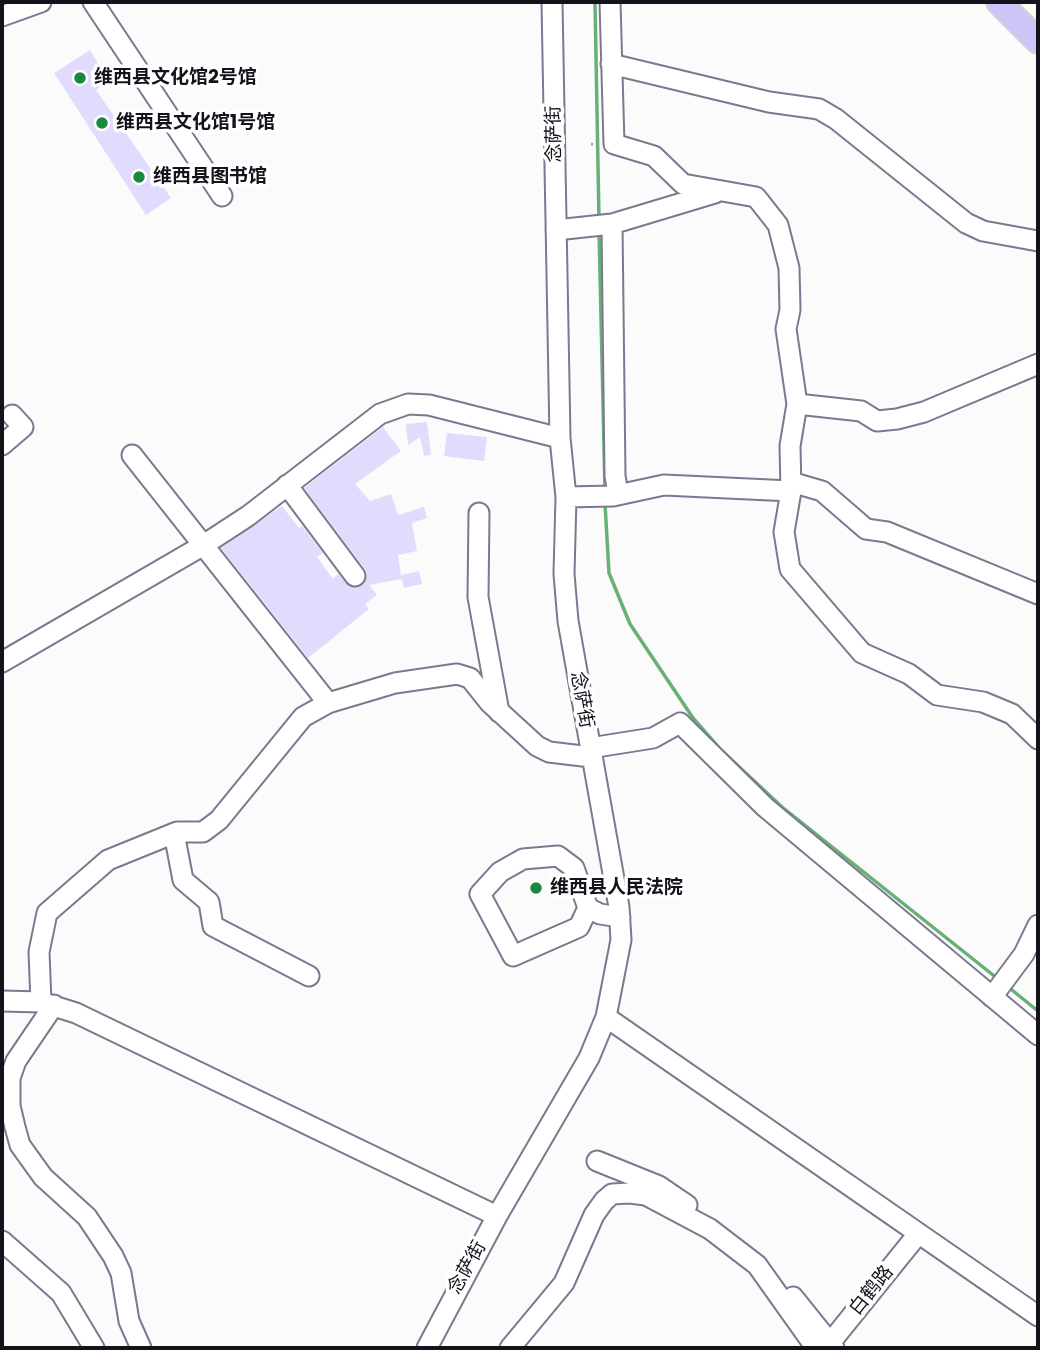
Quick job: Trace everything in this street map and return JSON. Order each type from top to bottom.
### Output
[{"type":"main road","points":[[999,2],[1038,41]]},
{"type":"street","points":[[2,16],[41,2]]},
{"type":"street","points":[[93,2],[222,196]]},
{"type":"street","name":"念萨街","points":[[427,1348],[497,1216],[589,1058],[606,1017],[621,940],[620,917],[568,621],[564,574],[566,497],[560,438],[552,2]]},
{"type":"street","points":[[610,2],[614,144],[654,156],[683,184],[757,197],[778,225],[789,268],[790,310],[786,329],[797,404],[790,446],[791,486],[784,532],[790,569],[862,653],[909,674],[937,695],[983,702],[1012,714],[1038,739]]},
{"type":"street","points":[[611,64],[769,102],[819,109],[836,118],[966,223],[984,231],[1038,241]]},
{"type":"street","points":[[556,230],[609,225],[723,191]]},
{"type":"street","points":[[609,225],[615,476],[609,495]]},
{"type":"street","points":[[797,404],[861,411],[877,421],[897,419],[924,412],[1038,364]]},
{"type":"street","points":[[2,662],[202,546],[380,414],[408,404],[429,405],[560,438]]},
{"type":"street","points":[[2,445],[23,427],[12,415]]},
{"type":"street","points":[[132,456],[328,703]]},
{"type":"street","points":[[287,485],[355,576]]},
{"type":"street","points":[[566,497],[609,495],[664,485],[791,486],[822,491],[866,528],[887,532],[1038,594]]},
{"type":"street","points":[[479,513],[478,597],[499,713]]},
{"type":"street","points":[[141,1348],[129,1321],[121,1273],[113,1256],[87,1217],[43,1177],[20,1145],[10,1106],[10,1077],[47,1004],[39,952],[47,914],[108,860],[174,833],[203,832],[219,820],[303,717],[328,703],[395,683],[457,674],[470,678],[499,713],[522,735],[549,752],[590,753],[653,738],[680,723],[765,807],[1038,1035]]},
{"type":"street","points":[[174,833],[183,880],[209,902],[213,926],[309,976]]},
{"type":"street","points":[[588,908],[579,927],[513,956],[480,894],[500,872],[523,859],[558,856],[574,868],[588,908],[593,912],[620,917]]},
{"type":"street","points":[[992,997],[1010,973],[1038,925]]},
{"type":"street","points":[[2,1001],[47,1004],[242,1091],[497,1216]]},
{"type":"street","points":[[606,1017],[1038,1317]]},
{"type":"street","points":[[597,1161],[659,1186],[753,1248],[827,1346]]},
{"type":"street","points":[[510,1348],[564,1283],[594,1215],[604,1200],[612,1194],[629,1193],[646,1195],[709,1229],[757,1265],[827,1346]]},
{"type":"street","name":"白鹤路","points":[[827,1346],[918,1234]]},
{"type":"street","points":[[2,1241],[61,1293],[94,1348]]},
{"type":"building","points":[[90,50],[98,63],[94,65],[106,83],[96,90],[171,198],[146,215],[54,73]]},
{"type":"building","points":[[427,422],[431,455],[424,456],[420,437],[408,445],[406,424]]},
{"type":"building","points":[[383,427],[401,451],[355,484],[370,501],[391,494],[398,515],[424,507],[427,518],[412,523],[417,551],[398,555],[401,575],[419,571],[422,584],[404,588],[402,579],[369,585],[377,595],[365,604],[369,609],[308,658],[221,548],[282,506],[323,553],[317,557],[333,579],[338,574],[350,587],[363,585],[367,575],[365,569],[304,488]]},
{"type":"building","points":[[447,433],[487,437],[484,461],[444,456]]},
{"type":"waterway","points":[[595,2],[599,220]]},
{"type":"waterway","points":[[599,231],[605,489]]},
{"type":"waterway","points":[[605,504],[609,573],[630,624],[693,718],[720,749],[782,807],[998,979]]},
{"type":"waterway","points":[[1007,986],[1038,1011]]},
{"type":"place","name":"维西县文化馆2号馆","points":[[80,78]]},
{"type":"place","name":"维西县文化馆1号馆","points":[[102,123]]},
{"type":"place","name":"维西县图书馆","points":[[139,177]]},
{"type":"place","name":"维西县人民法院","points":[[536,888]]}]
